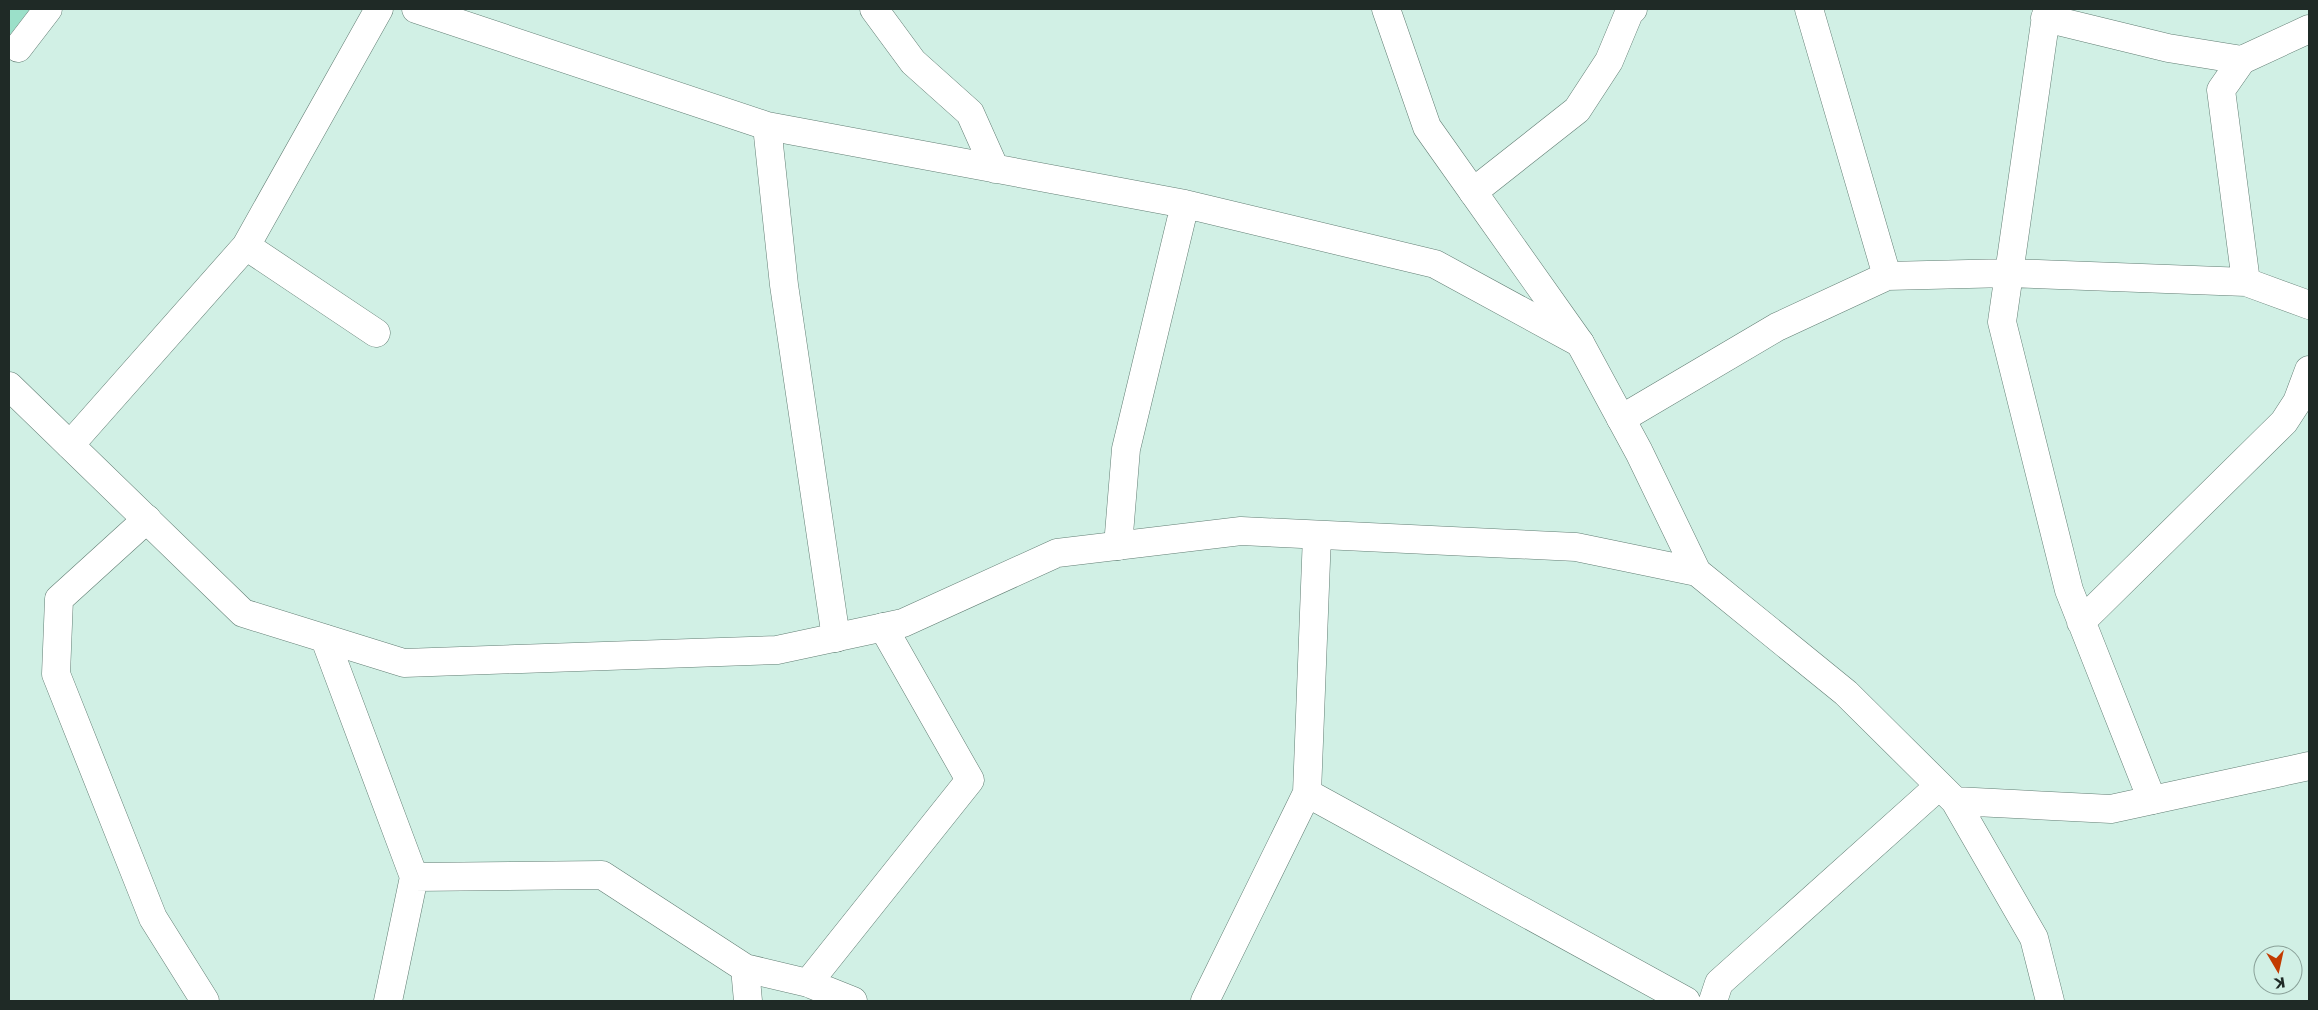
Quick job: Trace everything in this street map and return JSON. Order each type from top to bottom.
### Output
[{"type":"street","points":[[18,48],[48,9]]},
{"type":"street","points":[[70,445],[246,246],[378,9]]},
{"type":"street","points":[[416,9],[767,126],[1185,204],[1435,264],[1580,343]]},
{"type":"street","points":[[874,9],[913,62],[970,113],[995,169]]},
{"type":"street","points":[[1386,9],[1427,127],[1580,343],[1622,418],[1697,572],[1846,693],[1947,794],[2034,938],[2050,1001]]},
{"type":"street","points":[[1473,192],[1577,110],[1609,61],[1629,13],[1633,9]]},
{"type":"street","points":[[1809,9],[1886,276]]},
{"type":"street","points":[[2152,800],[2069,590],[2002,322],[2046,14],[2168,48],[2242,60]]},
{"type":"street","points":[[2246,282],[2221,90],[2242,60],[2309,29]]},
{"type":"street","points":[[767,126],[784,285],[836,638]]},
{"type":"street","points":[[1118,546],[1126,449],[1185,204]]},
{"type":"street","points":[[246,246],[376,333]]},
{"type":"street","points":[[1622,418],[1777,327],[1886,276],[2009,273],[2246,282],[2309,305]]},
{"type":"street","points":[[2081,622],[2284,422],[2303,407],[2309,370]]},
{"type":"street","points":[[9,386],[243,613],[404,664],[778,650],[903,623],[1057,553],[1240,531],[1576,547],[1697,572]]},
{"type":"street","points":[[147,519],[60,599],[56,674],[153,918],[205,1001]]},
{"type":"street","points":[[1205,1001],[1307,793],[1317,535]]},
{"type":"street","points":[[808,983],[970,780],[883,627]]},
{"type":"street","points":[[325,639],[414,877],[388,1001]]},
{"type":"street","points":[[1713,1001],[1719,983],[1947,794],[2111,809],[2309,766]]},
{"type":"street","points":[[1307,793],[1686,1001]]},
{"type":"street","points":[[414,877],[602,875],[745,968],[808,983],[853,1001]]},
{"type":"street","points":[[745,968],[748,1001]]},
{"type":"green space","points":[[9,9],[30,9],[9,36]]}]
